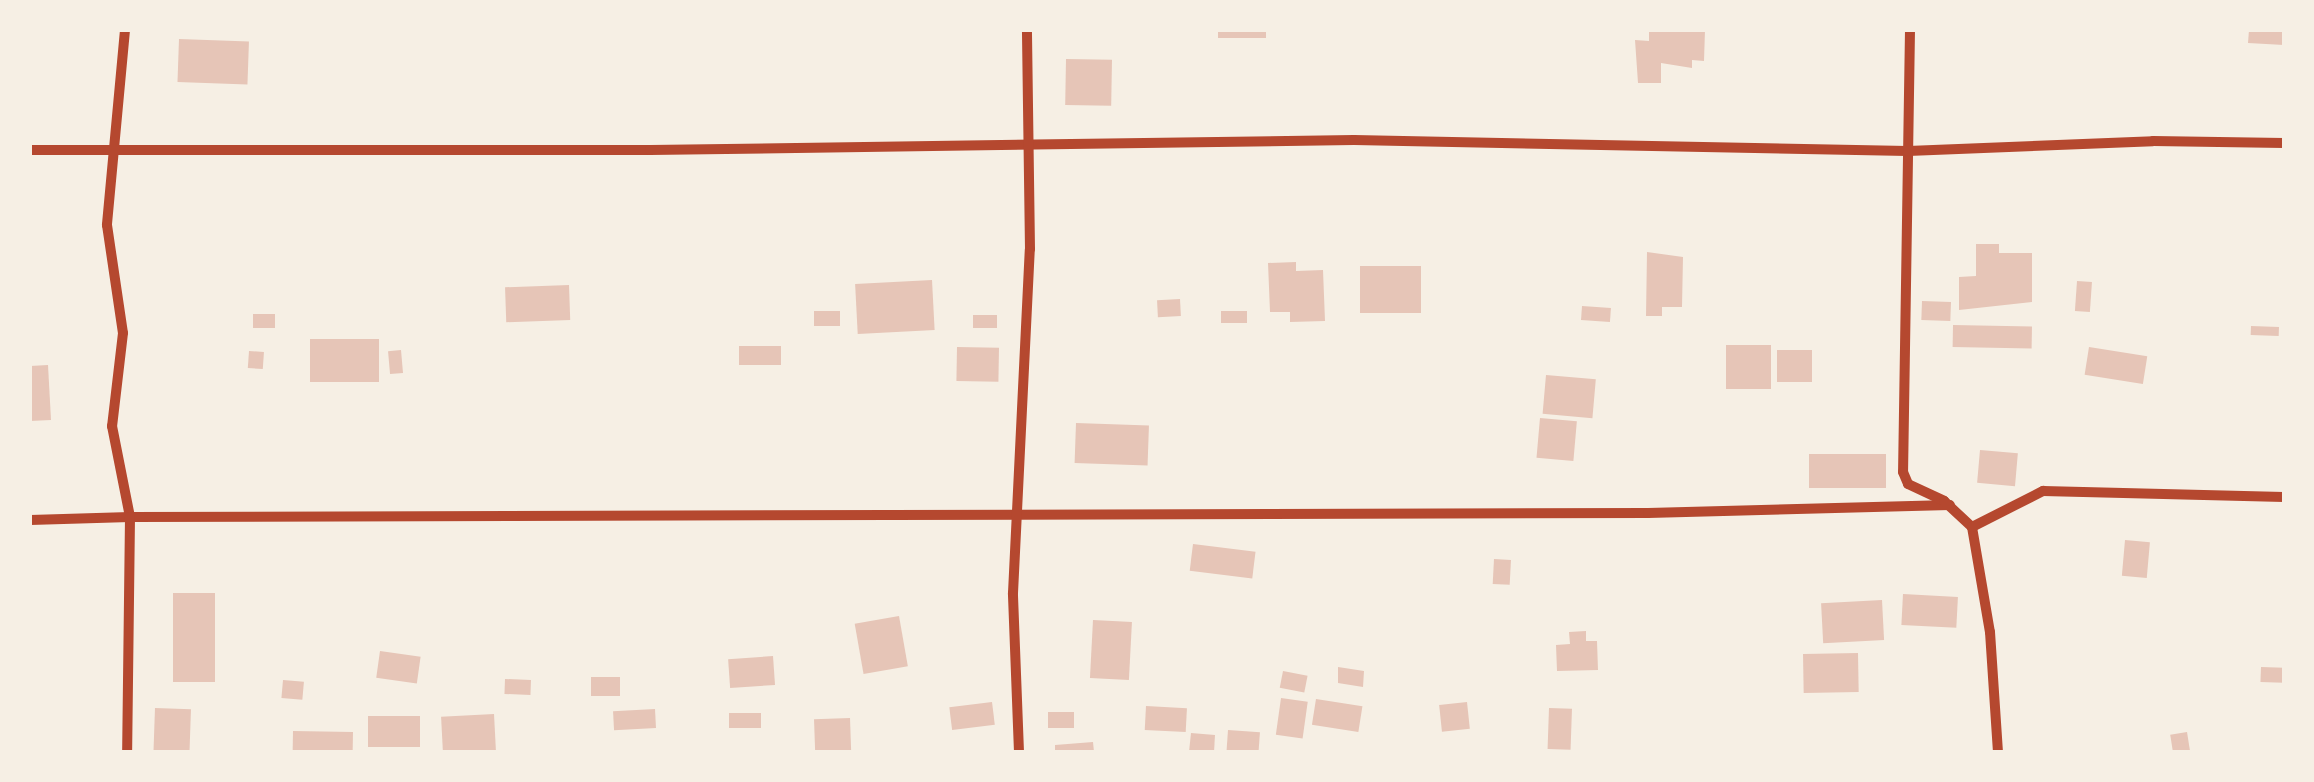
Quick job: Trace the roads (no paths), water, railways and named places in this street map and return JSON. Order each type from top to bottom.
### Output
[{"type":"street","points":[[124,30],[106,225],[123,333],[112,426],[130,517],[127,752]]},
{"type":"street","points":[[1019,752],[1016,510],[1030,249],[1027,30]]},
{"type":"street","points":[[1910,30],[1903,472],[1919,492],[1950,505],[1972,527],[1990,632],[1998,752]]},
{"type":"street","points":[[30,150],[1488,140],[1908,151],[2153,141],[2284,143]]},
{"type":"street","points":[[1972,527],[2043,491],[2284,497]]},
{"type":"street","points":[[30,520],[1016,510],[1648,513],[1950,505]]}]
